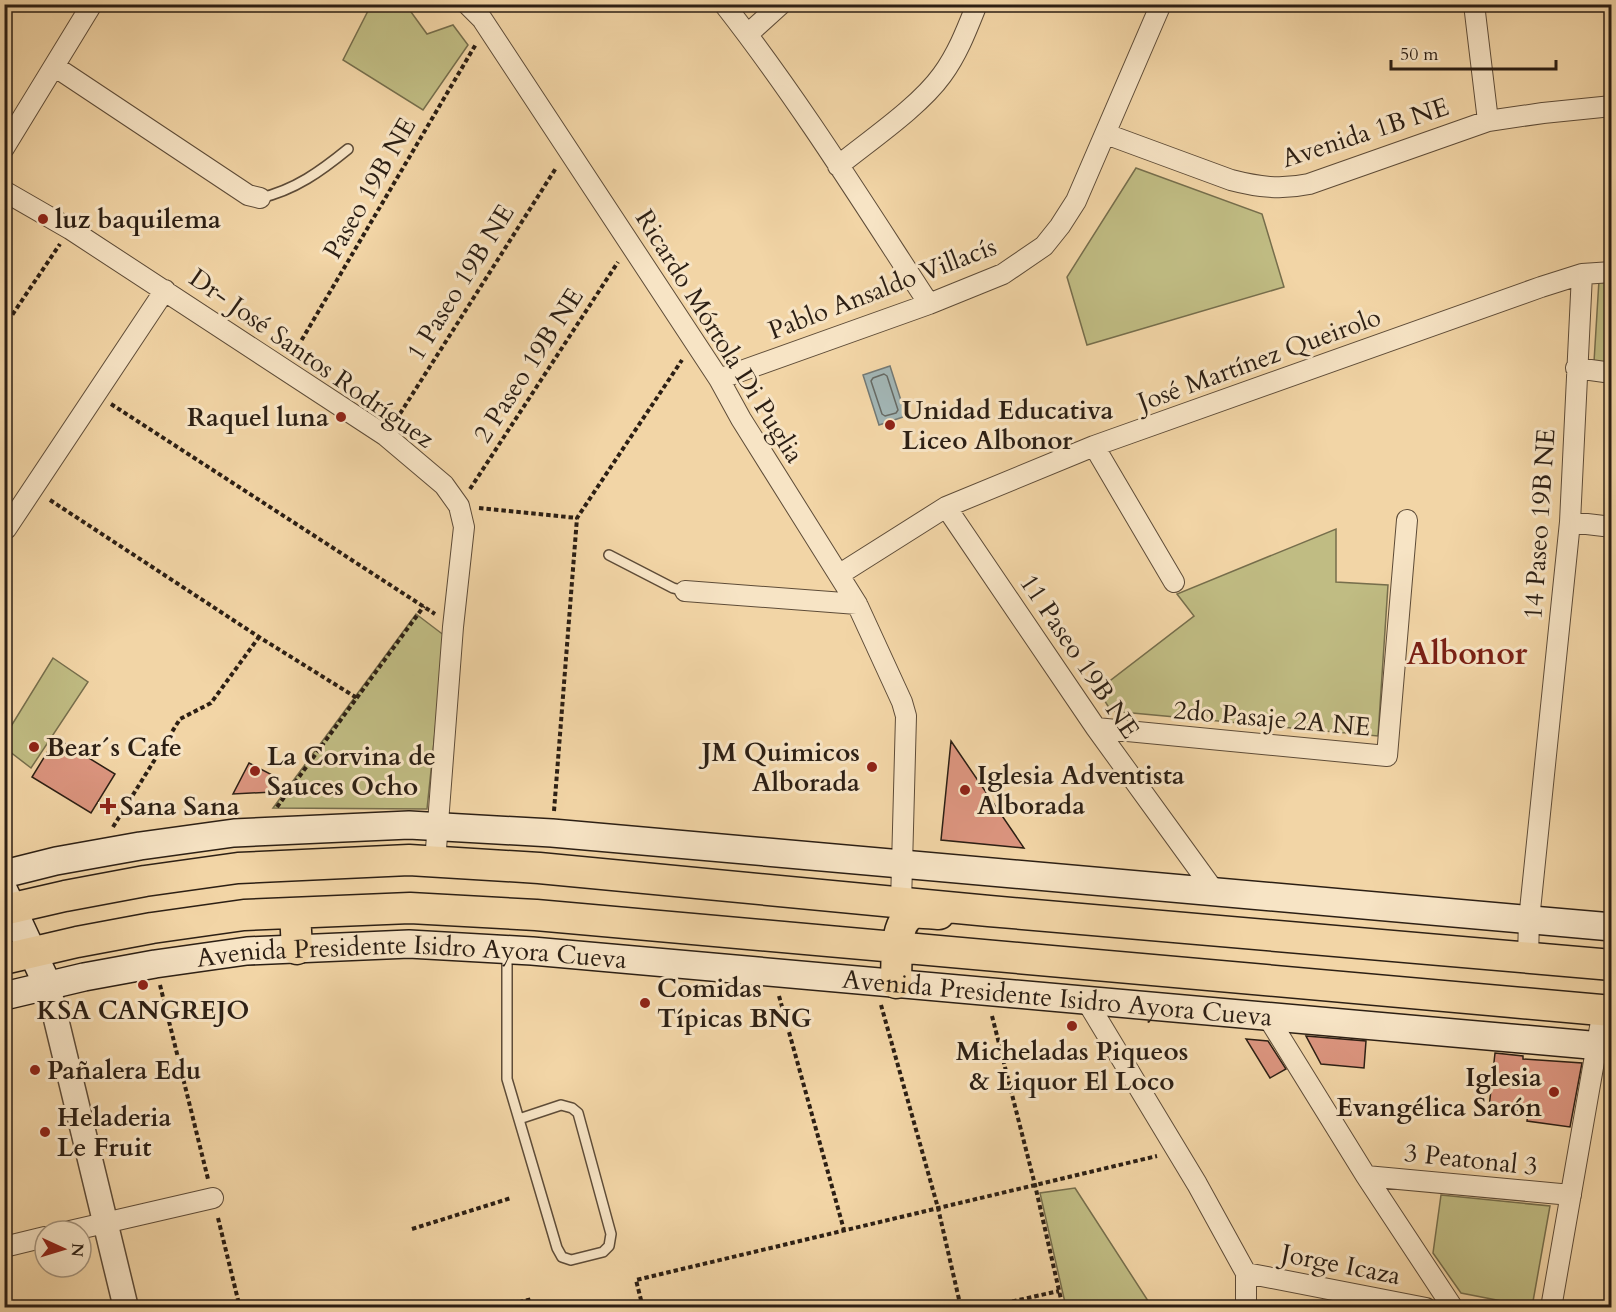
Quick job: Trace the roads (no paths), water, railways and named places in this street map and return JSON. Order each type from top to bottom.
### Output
[{"type":"main road","points":[[4,874],[56,861],[152,844],[234,833],[409,825],[552,833],[1611,927]]},
{"type":"main road","points":[[48,986],[18,956],[7,903],[238,868],[409,860],[539,868],[989,911],[1611,965]]},
{"type":"main road","name":"Avenida Presidente Isidro Ayora Cueva","points":[[18,956],[152,928],[244,915],[410,908],[479,912],[1607,1011]]},
{"type":"main road","points":[[885,982],[897,948],[902,923],[906,918],[916,913],[974,916],[989,911]]},
{"type":"main road","points":[[295,913],[297,949]]},
{"type":"main road","name":"Avenida Presidente Isidro Ayora Cueva","points":[[4,996],[155,964],[248,951],[408,944],[773,972],[1604,1046]]},
{"type":"main road","points":[[4,976],[26,983],[48,986]]},
{"type":"street","points":[[4,147],[92,4]]},
{"type":"street","name":"Ricardo Mórtola Di Puglia","points":[[467,4],[482,18],[719,379],[741,419],[857,604],[904,711],[903,864]]},
{"type":"street","points":[[724,4],[748,34],[929,304]]},
{"type":"street","points":[[748,34],[781,4]]},
{"type":"street","points":[[838,166],[909,109],[942,76],[963,39],[977,4]]},
{"type":"street","name":"Pablo Ansaldo Villacís","points":[[719,379],[929,304],[1003,274],[1044,246],[1076,201],[1107,134],[1161,4]]},
{"type":"street","points":[[1474,4],[1488,121]]},
{"type":"street","points":[[54,66],[248,195],[260,198]]},
{"type":"street","name":"Avenida 1B NE","points":[[1107,134],[1231,180],[1249,185],[1281,188],[1309,183],[1488,121],[1543,112],[1611,106]]},
{"type":"street","name":"Dr- José Santos Rodríguez","points":[[4,191],[70,229],[386,436],[444,485],[459,507],[464,527],[453,627],[435,862]]},
{"type":"street","name":"José Martínez Queirolo","points":[[840,574],[946,507],[1095,446],[1582,274],[1611,272]]},
{"type":"street","name":"14 Paseo 19B NE","points":[[1528,957],[1529,920],[1570,522],[1582,274]]},
{"type":"street","points":[[6,529],[165,290]]},
{"type":"street","points":[[1576,368],[1611,373]]},
{"type":"street","points":[[1095,446],[1174,582]]},
{"type":"street","name":"11 Paseo 19B NE","points":[[946,507],[1096,728],[1215,892]]},
{"type":"street","name":"2do Pasaje 2A NE","points":[[1096,728],[1387,756],[1407,520]]},
{"type":"street","points":[[1570,522],[1611,527]]},
{"type":"street","points":[[685,591],[857,604]]},
{"type":"street","points":[[901,903],[903,864]]},
{"type":"street","points":[[48,986],[126,1308]]},
{"type":"street","points":[[1086,1000],[1197,1184],[1246,1273],[1246,1308]]},
{"type":"street","points":[[1551,1308],[1571,1195],[1604,1046],[1607,1011]]},
{"type":"street","points":[[1267,1016],[1366,1176],[1453,1308]]},
{"type":"street","name":"3 Peatonal 3","points":[[1366,1176],[1571,1195]]},
{"type":"street","points":[[93,1225],[213,1198]]},
{"type":"street","points":[[4,1247],[33,1240]]},
{"type":"street","name":"Jorge Icaza","points":[[1246,1273],[1426,1308]]},
{"type":"lane","points":[[260,198],[296,186],[323,169],[348,149]]},
{"type":"lane","points":[[609,555],[673,588],[685,591]]},
{"type":"lane","points":[[507,950],[507,1079],[557,1248],[562,1257],[571,1260],[603,1252],[609,1246],[611,1234],[578,1113],[572,1108],[561,1105],[519,1119]]},
{"type":"water","points":[[890,366],[906,416],[879,425],[863,375]]},
{"type":"place","name":"luz baquilema","points":[[43,219]]},
{"type":"place","name":"Raquel luna","points":[[341,417]]},
{"type":"place","name":"Unidad Educativa Liceo Albonor","points":[[890,425]]},
{"type":"place","name":"Bear´s Cafe","points":[[34,747]]},
{"type":"place","name":"JM Quimicos Alborada","points":[[872,767]]},
{"type":"place","name":"La Corvina de Sauces Ocho","points":[[255,771]]},
{"type":"place","name":"Iglesia Adventista Alborada","points":[[965,790]]},
{"type":"place","name":"Sana Sana","points":[[108,806]]},
{"type":"place","name":"KSA CANGREJO","points":[[143,985]]},
{"type":"place","name":"Comidas Típicas BNG","points":[[645,1003]]},
{"type":"place","name":"Micheladas Piqueos & Liquor El Loco","points":[[1072,1026]]},
{"type":"place","name":"Pañalera Edu","points":[[35,1070]]},
{"type":"place","name":"Iglesia Evangélica Sarón","points":[[1554,1092]]},
{"type":"place","name":"Heladeria Le Fruit","points":[[45,1132]]},
{"type":"district","name":"Albonor","points":[[1467,653]]}]
